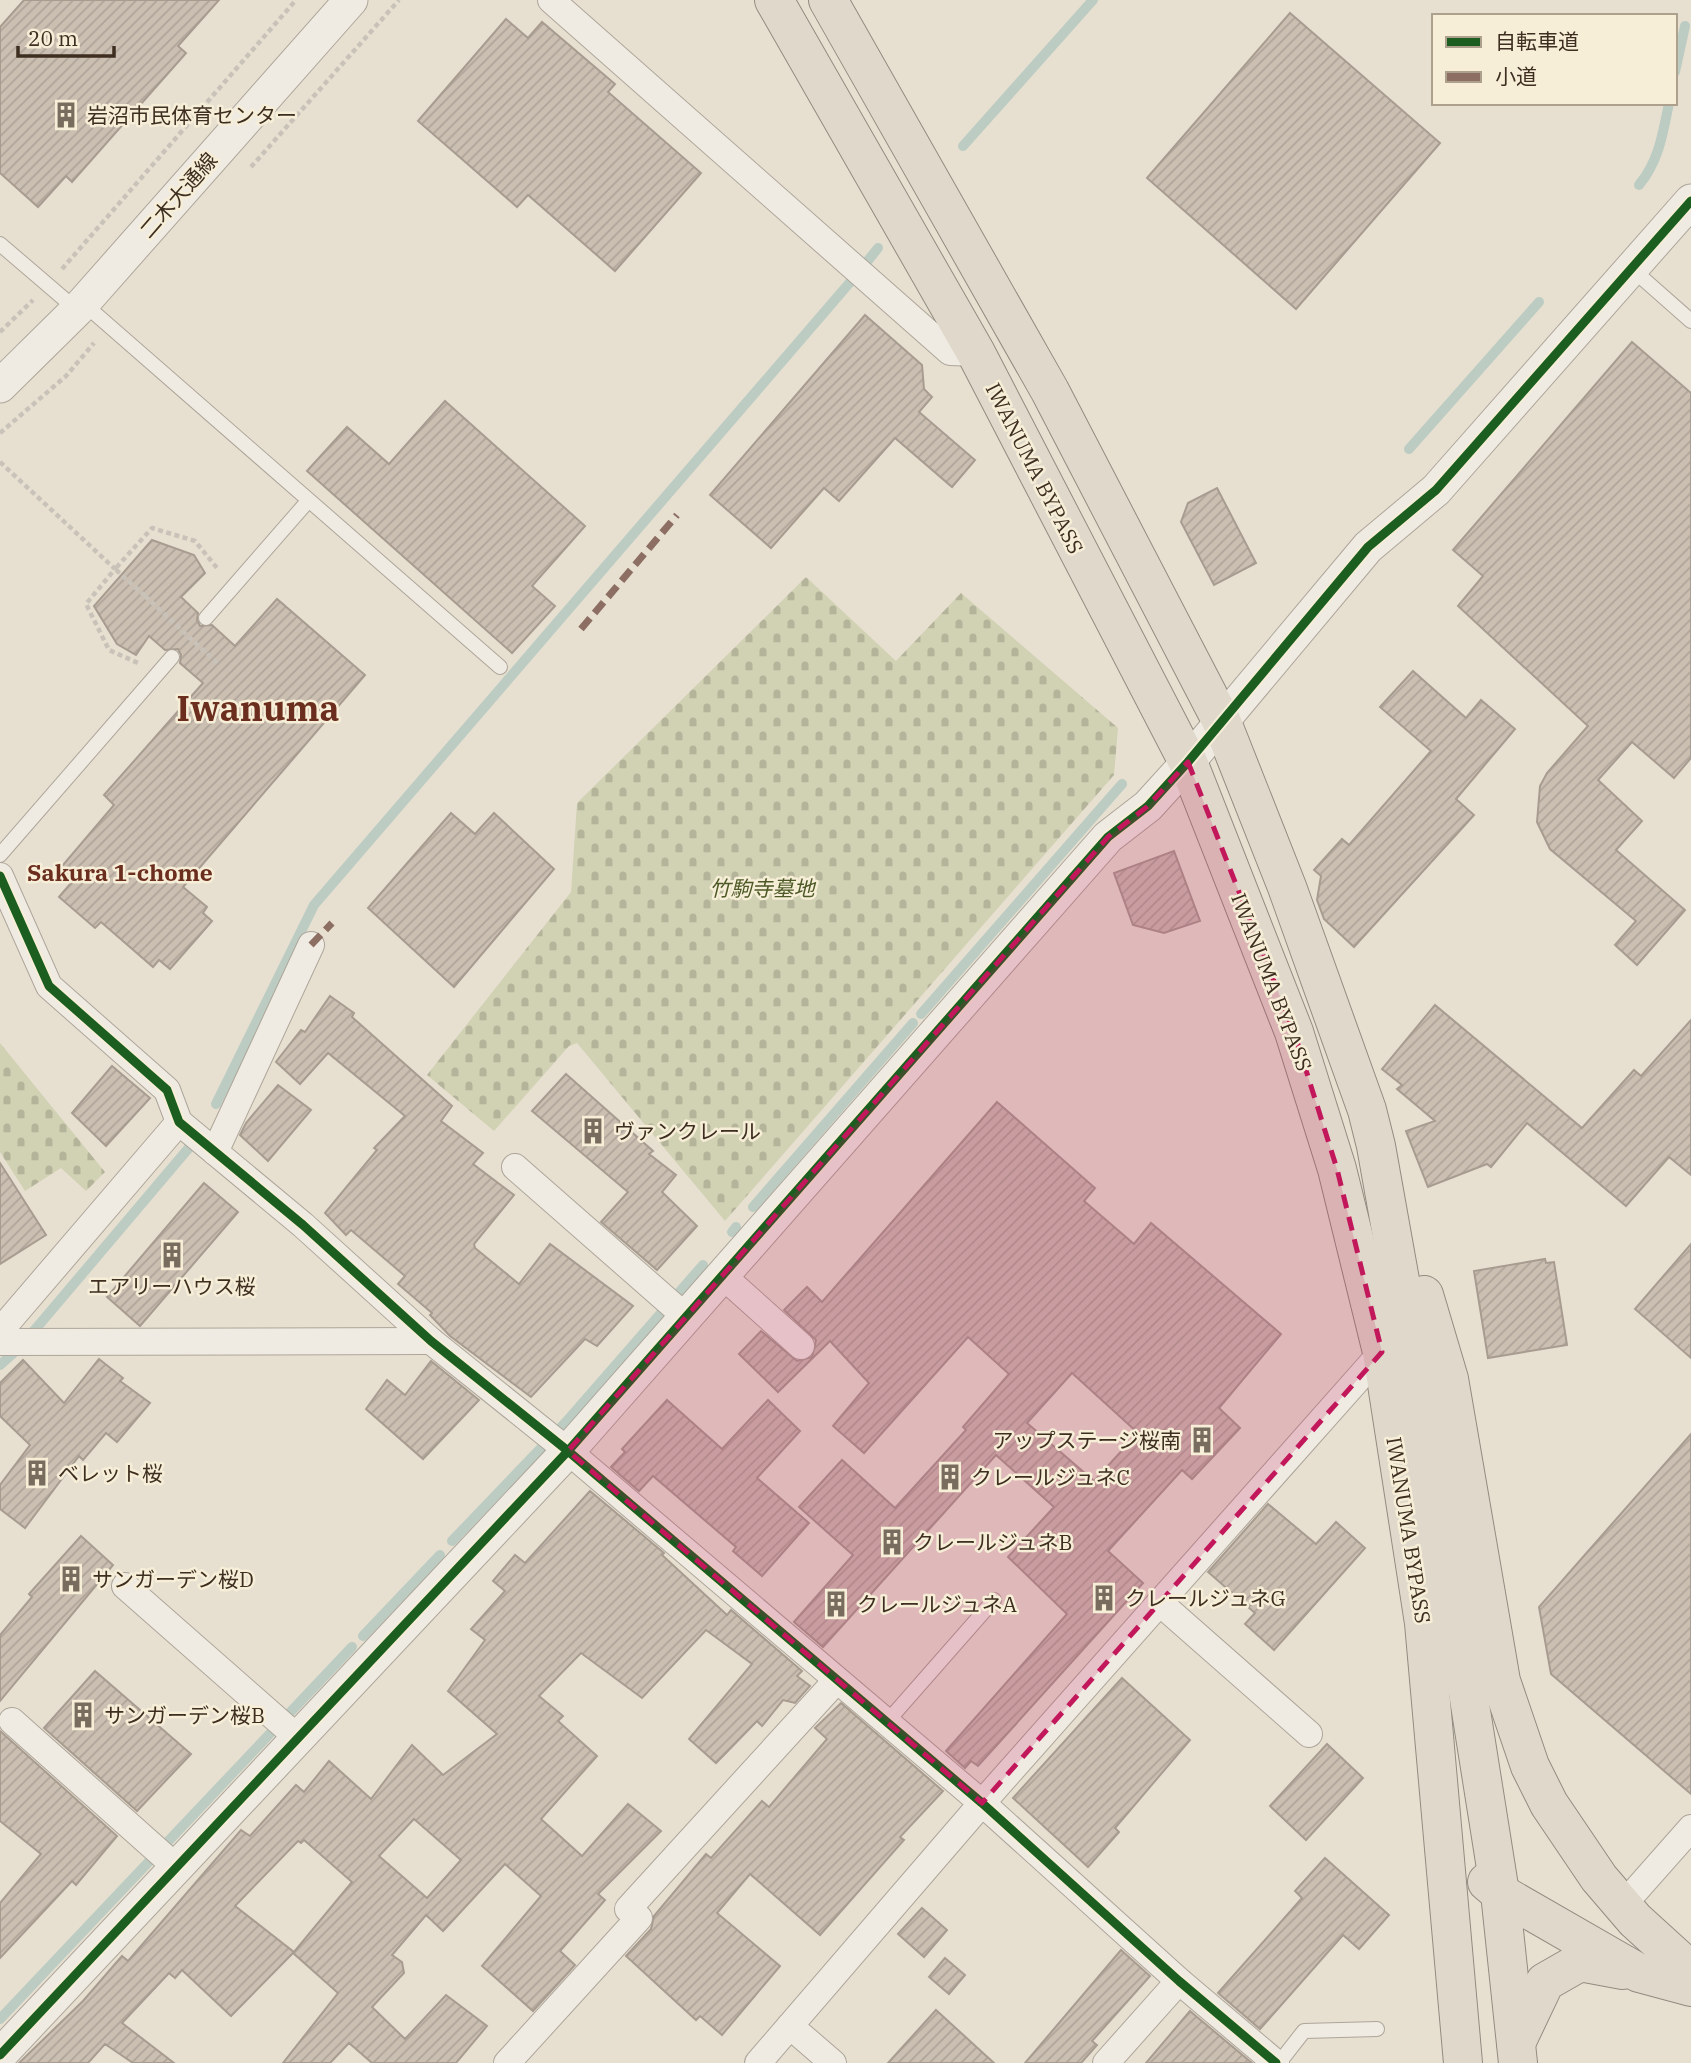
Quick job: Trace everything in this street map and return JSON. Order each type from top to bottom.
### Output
[{"type":"highway","name":"IWANUMA BYPASS","points":[[774,0],[976,353],[1188,762],[1294,1032],[1337,1169],[1382,1352],[1424,1623],[1462,2063]]},
{"type":"highway","name":"IWANUMA BYPASS","points":[[828,0],[1050,391],[1222,720],[1287,887],[1367,1111],[1376,1146],[1422,1403],[1500,1894],[1517,2053]]},
{"type":"highway","points":[[1376,1146],[1449,1379],[1501,1681],[1514,1723],[1549,1804],[1574,1845],[1623,1905],[1691,1971]]},
{"type":"highway","points":[[1439,1796],[1455,1841],[1474,1872],[1500,1894],[1639,1973]]},
{"type":"highway","points":[[1517,2053],[1545,1982],[1580,1962],[1639,1973],[1691,1987]]},
{"type":"street","name":"二木大通線","points":[[0,386],[80,307],[351,0]]},
{"type":"street","points":[[551,0],[950,352],[976,353]]},
{"type":"street","points":[[3,2046],[164,1856],[286,1728],[565,1448],[674,1307],[723,1276],[1108,837],[1148,806],[1188,762],[1368,547],[1436,490],[1691,201]]},
{"type":"street","points":[[0,876],[49,986],[167,1090],[179,1122],[303,1225],[431,1341],[565,1448],[982,1803],[1179,1981],[1278,2063]]},
{"type":"street","points":[[215,1152],[311,945]]},
{"type":"street","points":[[0,1331],[179,1122]]},
{"type":"street","points":[[515,1167],[674,1307]]},
{"type":"street","points":[[723,1276],[801,1346]]},
{"type":"street","points":[[0,1342],[431,1341]]},
{"type":"street","points":[[758,2063],[982,1803],[1382,1352]]},
{"type":"street","points":[[125,1586],[286,1728]]},
{"type":"street","points":[[1160,1603],[1309,1734]]},
{"type":"street","points":[[506,2063],[639,1918],[628,1909],[836,1681]]},
{"type":"street","points":[[12,1721],[164,1856]]},
{"type":"street","points":[[1623,1905],[1691,1828]]},
{"type":"street","points":[[1106,2063],[1179,1981]]},
{"type":"street","points":[[790,2026],[833,2063]]},
{"type":"lane","points":[[0,244],[48,285],[80,307],[500,667]]},
{"type":"lane","points":[[1632,270],[1691,321]]},
{"type":"lane","points":[[206,618],[308,501]]},
{"type":"lane","points":[[0,855],[172,657]]},
{"type":"lane","points":[[886,1723],[994,1600]]},
{"type":"lane","points":[[1278,2063],[1304,2031],[1377,2029]]},
{"type":"path","points":[[0,332],[48,285],[296,0]]},
{"type":"path","points":[[0,462],[219,665]]},
{"type":"path","points":[[138,663],[110,650],[86,604],[115,569],[152,528],[195,541],[218,568]]},
{"type":"highlighted area","points":[[1188,762],[1294,1032],[1337,1169],[1382,1352],[982,1803],[568,1451],[1108,837],[1148,806]]},
{"type":"green space","name":"竹駒寺墓地","points":[[806,577],[896,661],[961,593],[1118,728],[1114,775],[725,1221],[577,1043],[569,1046],[494,1131],[427,1075],[571,892],[577,803]]},
{"type":"green space","points":[[0,1043],[105,1172],[86,1191],[61,1168],[25,1191],[0,1152]]},
{"type":"building","name":"岩沼市民体育センター","points":[[24,0],[219,0],[178,46],[186,53],[72,182],[66,176],[38,207],[0,173],[0,27]]},
{"type":"building","points":[[1290,13],[1440,143],[1296,309],[1147,178]]},
{"type":"building","points":[[506,19],[528,38],[542,22],[615,84],[608,92],[701,173],[615,271],[528,195],[517,207],[418,121]]},
{"type":"building","points":[[865,315],[922,365],[924,389],[932,397],[919,412],[975,460],[952,487],[895,438],[839,501],[824,488],[771,548],[710,495]]},
{"type":"building","points":[[1632,342],[1691,393],[1691,758],[1674,778],[1632,742],[1598,780],[1642,821],[1616,850],[1685,910],[1637,965],[1615,945],[1636,921],[1550,849],[1537,822],[1540,786],[1547,773],[1588,726],[1458,606],[1483,576],[1453,550]]},
{"type":"building","points":[[445,401],[585,526],[532,586],[555,606],[512,653],[307,471],[347,427],[389,464]]},
{"type":"building","points":[[1217,488],[1256,563],[1214,585],[1181,522],[1188,503]]},
{"type":"building","points":[[152,540],[194,555],[205,573],[181,597],[198,613],[200,626],[212,625],[235,646],[277,599],[365,675],[183,887],[207,907],[203,913],[212,921],[170,969],[159,960],[153,967],[101,922],[95,928],[59,897],[71,883],[57,872],[114,805],[104,795],[203,683],[180,663],[181,655],[178,649],[165,650],[149,636],[136,655],[117,644],[94,606]]},
{"type":"building","points":[[1413,671],[1466,718],[1481,700],[1515,729],[1456,799],[1474,815],[1354,947],[1324,919],[1317,900],[1321,876],[1314,870],[1342,839],[1349,845],[1431,751],[1380,707]]},
{"type":"building","points":[[451,813],[475,834],[494,813],[554,869],[454,987],[368,908]]},
{"type":"building","points":[[1174,851],[1200,921],[1164,933],[1133,925],[1114,873]]},
{"type":"building","points":[[330,996],[354,1013],[352,1017],[452,1106],[441,1121],[483,1153],[473,1164],[514,1195],[474,1244],[475,1248],[519,1284],[550,1244],[633,1306],[597,1346],[585,1339],[531,1397],[450,1336],[430,1315],[432,1313],[398,1284],[405,1276],[351,1230],[346,1235],[325,1213],[377,1150],[374,1148],[405,1116],[328,1053],[300,1084],[276,1062],[301,1030],[305,1032]]},
{"type":"building","points":[[1435,1005],[1582,1128],[1634,1070],[1641,1076],[1691,1020],[1691,1175],[1669,1157],[1626,1206],[1527,1123],[1491,1167],[1487,1164],[1428,1187],[1406,1131],[1435,1121],[1397,1089],[1402,1085],[1382,1069]]},
{"type":"building","points":[[112,1066],[150,1098],[106,1146],[72,1113]]},
{"type":"building","points":[[566,1074],[653,1151],[649,1154],[676,1175],[662,1192],[697,1226],[657,1270],[601,1222],[628,1192],[532,1111]]},
{"type":"building","points":[[278,1085],[311,1110],[268,1161],[240,1135],[246,1123]]},
{"type":"building","points":[[997,1102],[1095,1188],[1084,1201],[1134,1244],[1151,1223],[1281,1334],[1219,1408],[1240,1428],[1192,1479],[1182,1470],[1108,1551],[1143,1583],[978,1766],[971,1761],[965,1768],[946,1751],[1067,1614],[1008,1557],[1054,1507],[996,1455],[823,1647],[794,1622],[853,1555],[799,1507],[842,1460],[895,1508],[966,1430],[963,1427],[1009,1374],[968,1337],[864,1453],[833,1426],[869,1383],[830,1341],[778,1392],[739,1354],[761,1331],[797,1361],[812,1357],[816,1340],[784,1310],[807,1287],[822,1302]],"holes":[[[1072,1373],[1138,1433],[1094,1481],[1027,1423]]]},
{"type":"building","points":[[0,1163],[46,1235],[0,1264]]},
{"type":"building","name":"エアリーハウス桜","points":[[204,1183],[238,1212],[140,1326],[107,1297]]},
{"type":"building","points":[[1691,1244],[1691,1358],[1635,1309]]},
{"type":"building","points":[[1545,1259],[1546,1263],[1554,1262],[1567,1345],[1488,1358],[1474,1271]]},
{"type":"building","points":[[99,1359],[123,1378],[120,1381],[150,1403],[117,1442],[106,1433],[83,1460],[79,1456],[25,1528],[0,1509],[0,1485],[30,1445],[0,1416],[0,1383],[23,1360],[64,1403]]},
{"type":"building","points":[[431,1361],[479,1400],[423,1459],[366,1409],[387,1380],[405,1395]]},
{"type":"building","points":[[667,1400],[722,1449],[768,1400],[800,1431],[757,1478],[809,1523],[762,1576],[733,1551],[736,1547],[653,1476],[639,1491],[611,1467],[625,1452],[622,1449]]},
{"type":"building","points":[[1691,1434],[1691,1794],[1551,1674],[1539,1607]]},
{"type":"building","points":[[590,1491],[664,1553],[662,1555],[727,1615],[731,1610],[802,1671],[797,1676],[810,1686],[795,1703],[783,1700],[762,1726],[757,1721],[716,1763],[689,1739],[752,1664],[706,1630],[642,1698],[581,1653],[539,1696],[563,1716],[558,1721],[597,1756],[541,1819],[582,1856],[628,1804],[661,1831],[598,1894],[605,1900],[560,1951],[575,1965],[533,2011],[482,1966],[541,1896],[505,1864],[443,1931],[426,1915],[392,1955],[402,1962],[404,1973],[372,2007],[405,2039],[446,1995],[487,2026],[456,2063],[372,2063],[349,2043],[330,2063],[283,2063],[338,1993],[293,1953],[231,2016],[182,1970],[175,1978],[169,1973],[122,2023],[174,2063],[133,2063],[105,2044],[88,2063],[19,2063],[83,2001],[122,1956],[128,1961],[241,1830],[250,1836],[296,1785],[304,1792],[329,1761],[371,1799],[412,1745],[443,1775],[497,1734],[448,1691],[485,1640],[471,1629],[505,1591],[493,1581],[515,1555],[525,1563]],"holes":[[[414,1819],[461,1860],[427,1898],[379,1856]],[[304,1840],[352,1882],[294,1952],[235,1906],[298,1841],[301,1843]]]},
{"type":"building","points":[[1268,1504],[1316,1544],[1336,1522],[1365,1548],[1274,1650],[1245,1624],[1255,1613],[1208,1572]]},
{"type":"building","points":[[81,1536],[113,1565],[0,1701],[0,1635],[32,1597],[29,1594]]},
{"type":"building","points":[[95,1671],[191,1754],[137,1811],[44,1728]]},
{"type":"building","points":[[1122,1678],[1190,1740],[1115,1828],[1119,1832],[1088,1867],[1013,1798]]},
{"type":"building","points":[[841,1703],[943,1791],[900,1837],[904,1840],[820,1935],[750,1874],[717,1913],[780,1966],[722,2035],[700,2016],[696,2020],[626,1956],[651,1929],[654,1916],[706,1854],[711,1858],[762,1801],[769,1807],[827,1739],[815,1728]]},
{"type":"building","points":[[0,1731],[117,1836],[76,1885],[72,1881],[0,1958],[0,1903],[41,1854],[0,1821]]},
{"type":"building","points":[[1327,1744],[1363,1778],[1306,1840],[1270,1806]]},
{"type":"building","points":[[1325,1858],[1389,1915],[1359,1949],[1343,1935],[1260,2029],[1218,1993],[1302,1898],[1295,1891]]},
{"type":"building","points":[[922,1908],[947,1930],[924,1957],[898,1934]]},
{"type":"building","points":[[1121,1950],[1150,1976],[1092,2041],[1097,2045],[1081,2063],[1025,2063]]},
{"type":"building","points":[[945,1958],[965,1975],[949,1994],[929,1977]]},
{"type":"building","points":[[936,2010],[994,2063],[888,2063]]},
{"type":"building","points":[[1190,2011],[1197,2017],[1252,2063],[1146,2063]]},
{"type":"waterway","points":[[963,146],[1093,0]]},
{"type":"waterway","points":[[1677,63],[1685,26]]},
{"type":"waterway","points":[[1639,185],[1656,156],[1669,105]]},
{"type":"waterway","points":[[866,263],[878,248]]},
{"type":"waterway","points":[[216,1104],[314,905],[852,280]]},
{"type":"waterway","points":[[1409,449],[1539,302]]},
{"type":"waterway","points":[[921,1014],[1122,784]]},
{"type":"waterway","points":[[753,1207],[913,1023]]},
{"type":"waterway","points":[[33,1332],[193,1143]]},
{"type":"waterway","points":[[732,1232],[736,1227]]},
{"type":"waterway","points":[[452,1541],[566,1422],[703,1265]]},
{"type":"waterway","points":[[0,1365],[18,1349]]},
{"type":"waterway","points":[[363,1636],[440,1555]]},
{"type":"waterway","points":[[0,2019],[352,1647]]},
{"type":"marked path","points":[[581,629],[677,515]]},
{"type":"marked path","points":[[311,945],[332,923]]},
{"type":"cycle path","points":[[0,2055],[568,1451],[1108,837],[1148,806],[1188,762],[1368,547],[1436,490],[1691,201]]},
{"type":"cycle path","points":[[0,876],[49,986],[167,1090],[179,1122],[303,1225],[431,1341],[568,1451],[982,1803],[1179,1981],[1276,2063]]},
{"type":"place","name":"岩沼市民体育センター","points":[[66,115]]},
{"type":"place","name":"ヴァンクレール","points":[[593,1131]]},
{"type":"place","name":"エアリーハウス桜","points":[[172,1255]]},
{"type":"place","name":"アップステージ桜南","points":[[1202,1440]]},
{"type":"place","name":"ベレット桜","points":[[37,1473]]},
{"type":"place","name":"クレールジュネC","points":[[950,1477]]},
{"type":"place","name":"クレールジュネB","points":[[892,1542]]},
{"type":"place","name":"サンガーデン桜D","points":[[71,1579]]},
{"type":"place","name":"クレールジュネG","points":[[1104,1598]]},
{"type":"place","name":"クレールジュネA","points":[[836,1604]]},
{"type":"place","name":"サンガーデン桜B","points":[[83,1715]]},
{"type":"district","name":"Iwanuma","points":[[258,708]]},
{"type":"district","name":"Sakura 1-chome","points":[[120,872]]}]
